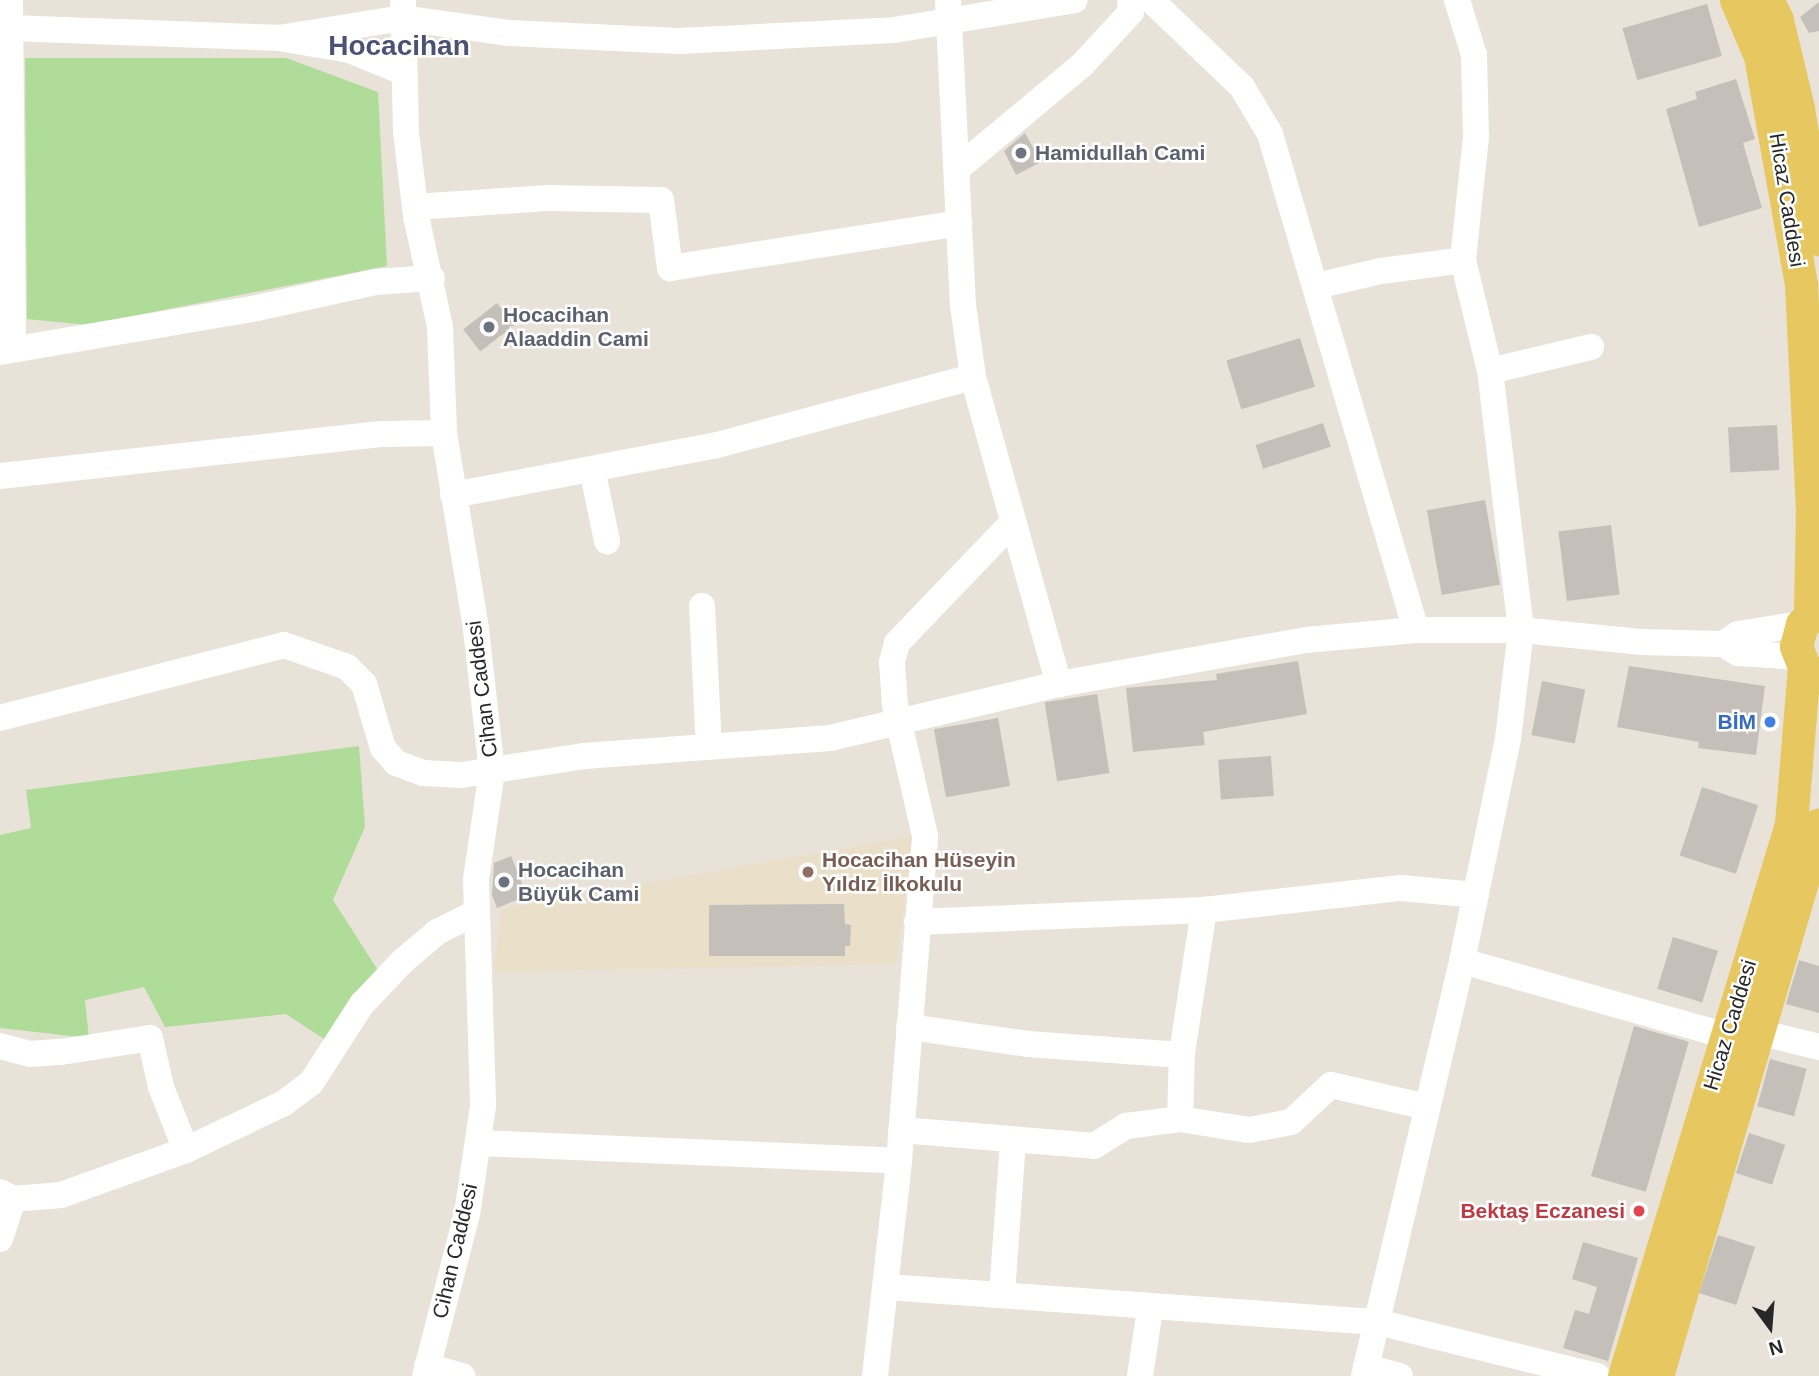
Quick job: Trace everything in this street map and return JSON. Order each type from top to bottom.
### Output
[{"type":"main road","name":"Hicaz Caddesi","points":[[1657,1376],[1791,824],[1807,667],[1796,646],[1810,617],[1812,507],[1801,285],[1760,56],[1736,0]]},
{"type":"main road","name":"Hicaz Caddesi","points":[[1767,0],[1777,20],[1798,108],[1819,239]]},
{"type":"main road","name":"Hicaz Caddesi","points":[[1624,1376],[1742,1034],[1819,829]]},
{"type":"street","points":[[10,0],[6,351],[257,308],[375,282],[432,278]]},
{"type":"street","points":[[279,38],[403,9],[509,33],[678,41],[894,30],[948,10],[1075,0]]},
{"type":"street","points":[[957,169],[1082,65],[1131,12],[1130,0]]},
{"type":"street","points":[[1151,0],[1242,87],[1270,134],[1416,630]]},
{"type":"street","points":[[1400,1376],[1365,1372],[1476,895],[1508,739],[1521,630],[1490,372],[1463,260],[1476,137],[1474,55],[1457,0]]},
{"type":"street","name":"Cihan Caddesi","points":[[403,9],[403,72],[415,207],[432,278],[440,327],[444,433],[476,629],[492,771],[476,879],[483,1106],[467,1214],[426,1371]]},
{"type":"street","points":[[948,10],[960,223],[973,377],[1059,684]]},
{"type":"street","points":[[10,28],[279,38],[349,50],[403,72]]},
{"type":"street","points":[[415,207],[547,198],[661,200],[670,268],[960,223]]},
{"type":"street","points":[[1316,286],[1381,271],[1463,260]]},
{"type":"street","points":[[1490,372],[1591,347]]},
{"type":"street","points":[[453,495],[717,445],[973,377]]},
{"type":"street","points":[[0,476],[381,434],[444,433]]},
{"type":"street","points":[[592,469],[607,541]]},
{"type":"street","points":[[875,1376],[899,1161],[925,836],[892,662],[897,643],[1013,522]]},
{"type":"street","points":[[702,606],[709,747]]},
{"type":"street","points":[[1723,644],[1738,634],[1810,617]]},
{"type":"street","points":[[0,718],[284,645],[347,667],[364,684],[383,748],[396,763],[423,773],[492,771],[584,756],[830,738],[902,724],[1059,684],[1306,640],[1416,630],[1521,630],[1642,642],[1723,644],[1738,653],[1807,667]]},
{"type":"street","points":[[917,922],[1203,910],[1401,888],[1476,895]]},
{"type":"street","points":[[1180,1119],[1182,1055],[1203,910]]},
{"type":"street","points":[[0,1239],[7,1195],[61,1195],[186,1150],[284,1103],[311,1083],[362,1004],[403,961],[438,932],[477,912]]},
{"type":"street","points":[[1462,961],[1742,1034],[1819,1048]]},
{"type":"street","points":[[909,1027],[1028,1044],[1182,1055]]},
{"type":"street","points":[[0,1046],[30,1054],[61,1052],[150,1038],[161,1087],[186,1150]]},
{"type":"street","points":[[901,1130],[1094,1146],[1126,1126],[1180,1119],[1249,1130],[1291,1122],[1331,1086],[1427,1107]]},
{"type":"street","points":[[1002,1294],[1013,1140]]},
{"type":"street","points":[[478,1143],[899,1161]]},
{"type":"street","points":[[887,1287],[1002,1294],[1150,1309],[1377,1322],[1597,1376]]},
{"type":"street","points":[[1140,1376],[1150,1309]]},
{"type":"street","points":[[426,1371],[463,1376]]},
{"type":"shaded area","name":"Hocacihan Hüseyin Yıldız İlkokulu","points":[[913,836],[896,964],[494,972],[502,909]]},
{"type":"green space","points":[[25,58],[286,58],[378,92],[387,266],[87,325],[27,319]]},
{"type":"green space","points":[[359,746],[365,827],[333,900],[379,972],[324,1039],[286,1014],[165,1027],[144,987],[85,1000],[89,1038],[0,1028],[0,835],[31,828],[26,790]]},
{"type":"building","points":[[1819,2],[1819,31],[1809,33],[1800,17]]},
{"type":"building","points":[[1707,4],[1722,56],[1637,80],[1622,28]]},
{"type":"building","points":[[1736,79],[1755,139],[1743,143],[1762,208],[1699,227],[1666,109],[1697,99],[1695,92]]},
{"type":"building","name":"Hamidullah Cami","points":[[1025,133],[1041,162],[1016,175],[1004,151]]},
{"type":"building","name":"Hocacihan Alaaddin Cami","points":[[497,303],[514,325],[480,352],[463,329]]},
{"type":"building","points":[[1300,338],[1315,387],[1241,409],[1226,361]]},
{"type":"building","points":[[1323,423],[1331,447],[1263,469],[1255,445]]},
{"type":"building","points":[[1777,425],[1779,470],[1730,473],[1728,428]]},
{"type":"building","points":[[1485,500],[1500,585],[1442,595],[1427,510]]},
{"type":"building","points":[[1611,525],[1620,594],[1567,601],[1558,531]]},
{"type":"building","points":[[1298,661],[1307,714],[1203,732],[1205,745],[1133,752],[1126,688],[1217,680],[1216,674]]},
{"type":"building","points":[[1629,666],[1765,686],[1756,755],[1698,748],[1699,742],[1617,727]]},
{"type":"building","points":[[1542,681],[1585,689],[1575,743],[1532,735]]},
{"type":"building","points":[[1097,694],[1110,773],[1057,781],[1045,702]]},
{"type":"building","points":[[998,718],[1010,786],[946,797],[934,729]]},
{"type":"building","points":[[1271,756],[1274,796],[1221,800],[1218,760]]},
{"type":"building","points":[[1702,787],[1758,805],[1736,874],[1680,855]]},
{"type":"building","name":"Hocacihan Büyük Cami","points":[[511,856],[527,896],[497,908],[492,895],[494,863]]},
{"type":"building","points":[[844,904],[845,924],[851,925],[850,946],[845,946],[845,956],[709,956],[709,905]]},
{"type":"building","points":[[1673,937],[1718,951],[1702,1002],[1657,989]]},
{"type":"building","points":[[1799,960],[1819,966],[1819,1013],[1786,1004]]},
{"type":"building","points":[[1634,1026],[1689,1042],[1646,1192],[1591,1176]]},
{"type":"building","points":[[1770,1059],[1807,1069],[1794,1116],[1757,1106]]},
{"type":"building","points":[[1749,1133],[1785,1145],[1772,1185],[1736,1173]]},
{"type":"building","points":[[1718,1235],[1755,1247],[1736,1305],[1699,1293]]},
{"type":"building","points":[[1583,1242],[1638,1258],[1608,1361],[1563,1348],[1575,1310],[1589,1314],[1597,1287],[1572,1279]]},
{"type":"place","name":"Hamidullah Cami","points":[[1021,153]]},
{"type":"place","name":"Hocacihan Alaaddin Cami","points":[[489,327]]},
{"type":"place","name":"BİM","points":[[1770,722]]},
{"type":"place","name":"Hocacihan Hüseyin Yıldız İlkokulu","points":[[808,872]]},
{"type":"place","name":"Hocacihan Büyük Cami","points":[[504,882]]},
{"type":"place","name":"Bektaş Eczanesi","points":[[1639,1211]]},
{"type":"district","name":"Hocacihan","points":[[399,46]]}]
